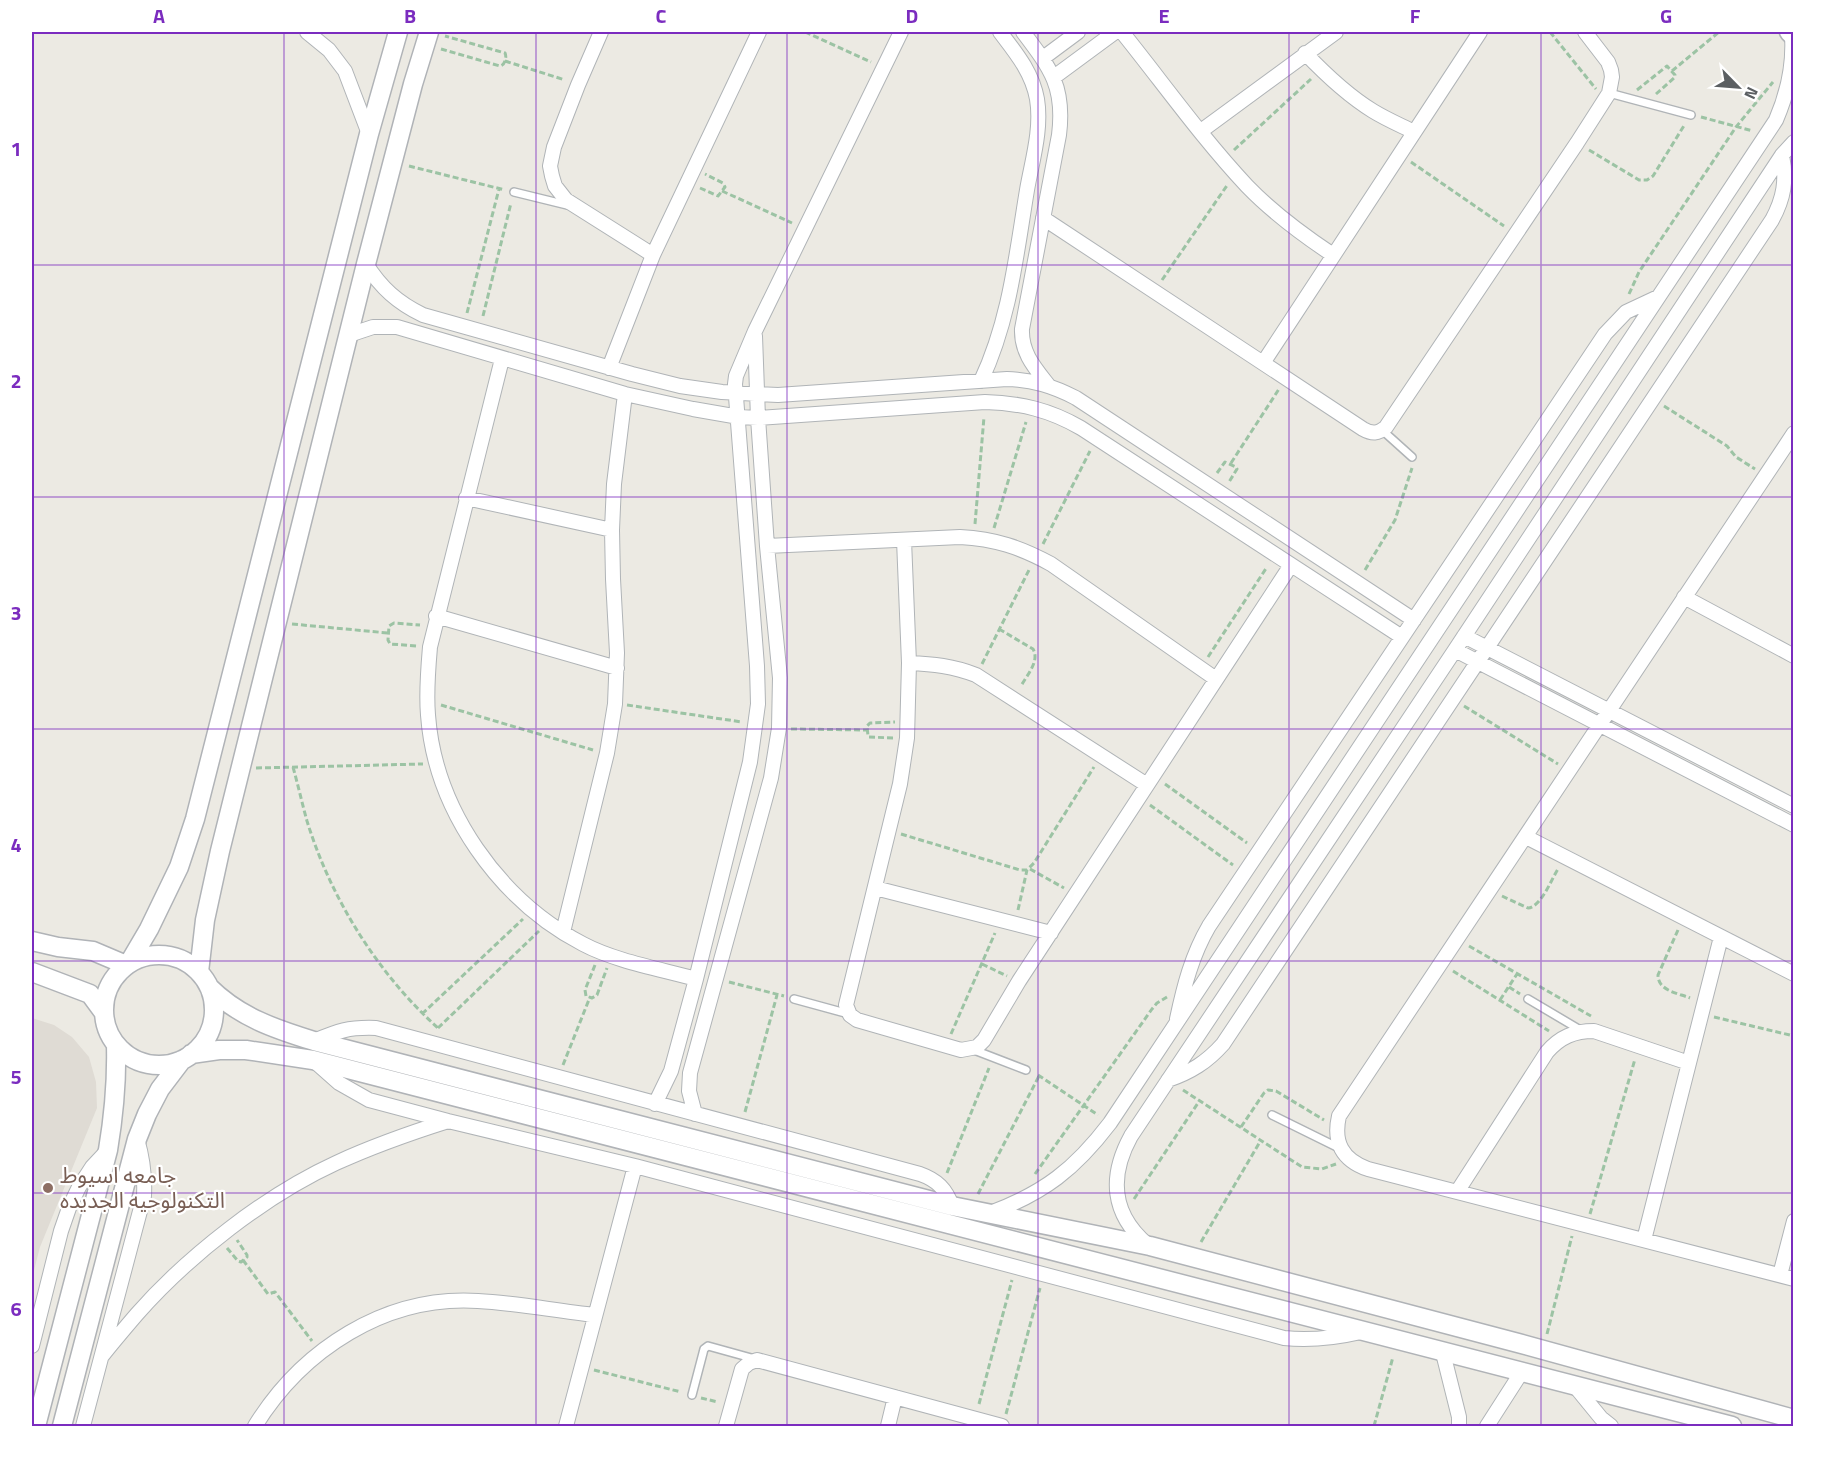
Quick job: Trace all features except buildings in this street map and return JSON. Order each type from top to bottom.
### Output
[{"type":"street","points":[[307,32],[329,50],[345,71],[369,134]]},
{"type":"street","points":[[128,964],[149,929],[174,877],[195,819],[369,134],[398,32]]},
{"type":"street","points":[[601,32],[554,147],[550,166],[555,186],[560,194],[576,207],[653,255]]},
{"type":"street","points":[[609,368],[653,255],[759,32]]},
{"type":"street","points":[[656,1104],[671,1071],[696,979],[750,762],[756,723],[758,675],[736,376],[755,331],[901,32]]},
{"type":"street","points":[[981,381],[998,342],[1009,300],[1038,113],[1035,92],[1028,71],[1021,58],[1000,32]]},
{"type":"street","points":[[1023,32],[1054,77],[1060,103],[1061,117],[1021,337],[1030,361],[1049,386]]},
{"type":"street","points":[[1043,58],[1078,32]]},
{"type":"street","points":[[1054,77],[1114,32]]},
{"type":"street","points":[[1122,32],[1235,172],[1275,212],[1333,255]]},
{"type":"street","points":[[1202,131],[1336,32]]},
{"type":"street","points":[[1263,363],[1480,32]]},
{"type":"street","points":[[1043,218],[1368,432],[1378,433],[1516,234],[1607,96],[1612,77],[1611,70],[1608,62],[1585,32]]},
{"type":"street","points":[[990,1213],[1021,1201],[1058,1179],[1077,1162],[1110,1123],[1776,120],[1785,100],[1790,79],[1793,57],[1792,34]]},
{"type":"street","points":[[199,972],[201,946],[212,885],[240,769],[366,264],[393,162],[431,37]]},
{"type":"street","points":[[1305,53],[1338,85],[1374,112],[1414,132]]},
{"type":"street","points":[[1150,1246],[1135,1232],[1118,1200],[1116,1184],[1123,1151],[1782,155],[1794,142]]},
{"type":"street","points":[[1168,1080],[1199,1067],[1223,1044],[1653,399],[1776,212],[1785,188],[1782,155]]},
{"type":"street","points":[[366,264],[384,288],[407,308],[423,315],[672,384],[757,395],[1007,379],[1049,386],[1076,398],[1414,620]]},
{"type":"street","points":[[1175,1026],[1186,976],[1199,942],[1244,873],[1605,334],[1626,312],[1658,297]]},
{"type":"street","points":[[349,335],[373,327],[397,327],[625,394],[739,417],[758,418],[985,402],[1008,402],[1048,411],[1073,423],[1402,637]]},
{"type":"street","points":[[695,1114],[689,1092],[690,1073],[771,778],[779,728],[780,678],[767,546],[758,418],[755,331]]},
{"type":"street","points":[[502,359],[430,647],[427,682],[428,717],[443,785],[458,818],[476,848],[497,875],[549,922],[583,944],[606,954],[696,979]]},
{"type":"street","points":[[563,932],[607,753],[615,704],[617,668],[612,530],[614,484],[625,394]]},
{"type":"street","points":[[1794,434],[1339,1116],[1336,1127],[1337,1138],[1345,1153],[1358,1165],[1368,1169],[1787,1277],[1794,1221]]},
{"type":"street","points":[[466,498],[612,530]]},
{"type":"street","points":[[767,546],[960,537],[991,539],[1016,547],[1051,564],[1216,679]]},
{"type":"street","points":[[904,540],[909,663],[907,738],[900,784],[846,1001],[850,1014],[857,1020],[961,1050],[977,1047],[984,1040],[1019,981],[1291,565]]},
{"type":"street","points":[[1684,597],[1794,656]]},
{"type":"street","points":[[435,621],[617,668]]},
{"type":"street","points":[[1464,636],[1794,806]]},
{"type":"street","points":[[1455,650],[1794,825]]},
{"type":"street","points":[[909,663],[937,664],[963,670],[988,682],[1101,755],[1150,780]]},
{"type":"street","points":[[1526,837],[1794,974]]},
{"type":"street","points":[[875,888],[1051,933]]},
{"type":"street","points":[[1644,1240],[1721,937]]},
{"type":"street","points":[[32,941],[93,951],[128,964]]},
{"type":"street","points":[[1732,1426],[314,1060],[246,1050],[219,1050],[168,1064],[153,1065],[126,1055],[116,1045],[105,1024],[105,999],[116,974],[128,964],[147,956],[166,955],[184,960],[199,972],[221,999],[250,1018],[314,1041],[961,1208],[1150,1246],[1794,1419]]},
{"type":"street","points":[[32,972],[90,994],[104,1012]]},
{"type":"street","points":[[62,1426],[137,1139],[160,1089],[187,1057],[202,1044],[212,1024],[213,1002],[209,987]]},
{"type":"street","points":[[314,1041],[342,1029],[376,1028],[920,1174],[942,1186],[961,1208]]},
{"type":"street","points":[[1457,1192],[1547,1052],[1561,1038],[1582,1031],[1593,1031],[1689,1063]]},
{"type":"street","points":[[36,1426],[108,1150],[117,1081],[116,1045]]},
{"type":"street","points":[[314,1060],[339,1083],[369,1100],[635,1166],[1284,1338],[1325,1339],[1364,1331]]},
{"type":"street","points":[[102,1356],[137,1313],[176,1273],[224,1233],[281,1193],[334,1164],[390,1140],[448,1121]]},
{"type":"street","points":[[83,1426],[144,1196],[145,1176],[137,1139]]},
{"type":"street","points":[[32,1346],[69,1208],[92,1167],[108,1150]]},
{"type":"street","points":[[566,1426],[635,1166]]},
{"type":"street","points":[[255,1426],[268,1406],[294,1376],[320,1352],[356,1328],[392,1312],[434,1302],[477,1300],[595,1316]]},
{"type":"street","points":[[1443,1353],[1459,1417],[1459,1426]]},
{"type":"street","points":[[726,1426],[742,1369],[757,1360],[975,1419],[1004,1421]]},
{"type":"street","points":[[1487,1426],[1521,1373]]},
{"type":"street","points":[[1574,1385],[1601,1418],[1611,1426]]},
{"type":"street","points":[[888,1426],[895,1397]]},
{"type":"lane","points":[[1607,96],[1628,98],[1691,115]]},
{"type":"lane","points":[[514,192],[576,207]]},
{"type":"lane","points":[[1382,430],[1412,457]]},
{"type":"lane","points":[[794,999],[850,1014]]},
{"type":"lane","points":[[1528,999],[1582,1031]]},
{"type":"lane","points":[[972,1049],[1026,1070]]},
{"type":"lane","points":[[1272,1115],[1345,1153]]},
{"type":"lane","points":[[692,1395],[704,1348],[708,1346],[757,1360]]},
{"type":"path","points":[[804,32],[883,68]]},
{"type":"path","points":[[1550,32],[1607,96]]},
{"type":"path","points":[[1672,71],[1719,32]]},
{"type":"path","points":[[431,37],[504,52],[505,61],[500,66],[431,37]]},
{"type":"path","points":[[1626,312],[1629,292],[1634,282],[1736,127],[1793,57]]},
{"type":"path","points":[[505,61],[578,85]]},
{"type":"path","points":[[1628,98],[1666,66],[1672,71],[1674,78],[1646,103]]},
{"type":"path","points":[[1224,160],[1321,70]]},
{"type":"path","points":[[1577,143],[1639,180],[1647,180],[1655,174],[1691,115],[1766,135]]},
{"type":"path","points":[[1400,154],[1516,234]]},
{"type":"path","points":[[393,162],[514,192],[479,331]]},
{"type":"path","points":[[1154,291],[1235,172]]},
{"type":"path","points":[[691,175],[724,183],[720,195],[717,196],[691,175]]},
{"type":"path","points":[[464,327],[499,188]]},
{"type":"path","points":[[722,190],[805,229]]},
{"type":"path","points":[[1231,463],[1286,378]]},
{"type":"path","points":[[1653,399],[1727,446],[1736,457],[1766,475]]},
{"type":"path","points":[[973,537],[985,402]]},
{"type":"path","points":[[991,539],[1030,406]]},
{"type":"path","points":[[1358,583],[1395,520],[1411,474],[1412,457]]},
{"type":"path","points":[[1209,485],[1225,462],[1231,463],[1237,469],[1221,494]]},
{"type":"path","points":[[1201,669],[1274,555]]},
{"type":"path","points":[[430,647],[390,644],[389,626],[394,623],[435,621]]},
{"type":"path","points":[[277,623],[388,633]]},
{"type":"path","points":[[999,629],[1033,649],[1036,656],[1036,660],[1014,698]]},
{"type":"path","points":[[1453,699],[1569,771]]},
{"type":"path","points":[[427,701],[607,753]]},
{"type":"path","points":[[615,704],[756,723]]},
{"type":"path","points":[[907,738],[870,738],[867,726],[870,723],[908,721]]},
{"type":"path","points":[[779,728],[867,730]]},
{"type":"path","points":[[1015,924],[1028,869],[1101,755]]},
{"type":"path","points":[[240,769],[437,764]]},
{"type":"path","points":[[293,767],[308,822],[328,874],[348,915],[385,971],[422,1014],[438,1028],[549,922]]},
{"type":"path","points":[[1150,780],[1258,852]]},
{"type":"path","points":[[1139,797],[1244,873]]},
{"type":"path","points":[[889,830],[1020,870],[1028,869],[1076,894]]},
{"type":"path","points":[[1490,891],[1532,908],[1539,903],[1565,857]]},
{"type":"path","points":[[422,1014],[533,909]]},
{"type":"path","points":[[1684,918],[1658,975],[1658,980],[1664,988],[1703,1008],[1794,1036]]},
{"type":"path","points":[[946,1046],[1001,920]]},
{"type":"path","points":[[1457,939],[1592,1017],[1605,1034]]},
{"type":"path","points":[[590,998],[585,994],[585,990],[606,954]]},
{"type":"path","points":[[590,998],[597,995],[606,954]]},
{"type":"path","points":[[982,964],[1019,981]]},
{"type":"path","points":[[1441,964],[1561,1038]]},
{"type":"path","points":[[1500,1000],[1517,974]]},
{"type":"path","points":[[716,979],[794,999]]},
{"type":"path","points":[[1033,1177],[1157,1003],[1169,996],[1182,994]]},
{"type":"path","points":[[741,1126],[777,995]]},
{"type":"path","points":[[558,1077],[590,998]]},
{"type":"path","points":[[1543,1350],[1639,1045]]},
{"type":"path","points":[[942,1186],[993,1057]]},
{"type":"path","points":[[1026,1070],[1039,1076],[1110,1123]]},
{"type":"path","points":[[961,1208],[1039,1076]]},
{"type":"path","points":[[1168,1080],[1302,1167],[1329,1168],[1345,1153]]},
{"type":"path","points":[[1124,1215],[1200,1100]]},
{"type":"path","points":[[1192,1257],[1262,1140]]},
{"type":"path","points":[[224,1233],[247,1255],[243,1260],[238,1262],[224,1233]]},
{"type":"path","points":[[243,1260],[268,1294],[275,1292],[320,1352]]},
{"type":"path","points":[[975,1419],[1016,1267]]},
{"type":"path","points":[[1004,1421],[1044,1274]]},
{"type":"path","points":[[1374,1426],[1398,1340]]},
{"type":"path","points":[[582,1367],[732,1405]]},
{"type":"shaded area","name":"جامعه اسيوط التكنولوجيه الجديده","points":[[32,1018],[54,1025],[72,1037],[89,1057],[96,1082],[97,1108],[40,1247],[32,1278]]},
{"type":"place","name":"جامعه اسيوط التكنولوجيه الجديده","points":[[48,1188]]}]
